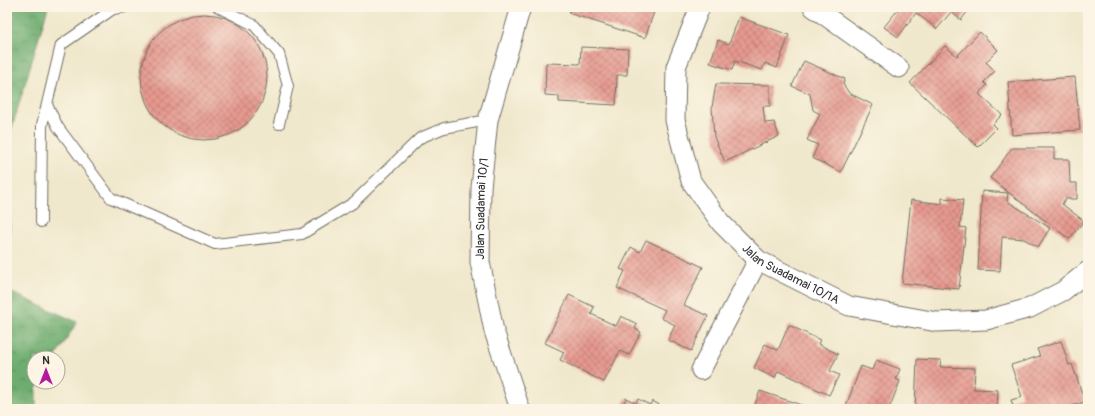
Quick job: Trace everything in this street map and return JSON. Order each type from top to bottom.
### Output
[{"type":"street","name":"Jalan Suadamai 10/1","points":[[520,409],[494,331],[480,262],[481,188],[488,120],[521,7]]},
{"type":"street","name":"Jalan Suadamai 10/1A","points":[[700,7],[676,67],[675,120],[691,181],[721,223],[758,260],[849,306],[937,322],[986,320],[1030,308],[1063,291],[1088,271]]},
{"type":"street","points":[[813,7],[899,68]]},
{"type":"street","points":[[701,370],[758,260]]},
{"type":"lane","points":[[41,222],[42,125],[61,45],[113,9],[125,7]]},
{"type":"lane","points":[[218,7],[254,25],[279,54],[288,86],[279,124]]},
{"type":"lane","points":[[47,105],[58,127],[111,198],[215,244],[302,234],[353,203],[420,138],[444,128],[488,120]]},
{"type":"green space","points":[[7,7],[48,7],[10,134],[10,292],[77,322],[60,350],[26,350],[26,390],[36,390],[36,409],[7,409]]},
{"type":"building","points":[[571,7],[651,7],[650,11],[654,12],[645,38],[569,13]]},
{"type":"building","points":[[900,7],[971,7],[961,20],[951,12],[937,29],[916,13],[898,37],[884,27]]},
{"type":"building","points":[[204,14],[228,19],[239,25],[252,37],[262,53],[267,77],[262,101],[256,112],[244,125],[228,135],[204,140],[180,135],[169,129],[156,117],[146,101],[141,77],[146,53],[152,42],[164,29],[180,19]]},
{"type":"building","points":[[739,17],[789,35],[777,68],[765,63],[762,70],[735,61],[732,70],[710,63],[718,40],[729,44]]},
{"type":"building","points":[[980,32],[998,50],[986,62],[995,71],[984,82],[987,85],[979,94],[1002,115],[993,124],[997,128],[978,147],[910,83],[945,46],[957,56]]},
{"type":"building","points":[[581,47],[628,49],[627,75],[617,75],[616,105],[559,102],[559,96],[545,95],[546,63],[580,64]]},
{"type":"building","points":[[804,61],[845,79],[843,84],[849,93],[873,105],[841,172],[812,158],[818,145],[807,140],[820,114],[813,110],[810,94],[792,86]]},
{"type":"building","points":[[1075,77],[1080,130],[1012,135],[1008,82]]},
{"type":"building","points":[[716,84],[770,85],[770,106],[763,106],[765,123],[774,122],[779,136],[725,162],[714,137],[712,107]]},
{"type":"building","points":[[1012,148],[1054,148],[1054,159],[1069,159],[1070,183],[1077,183],[1077,199],[1065,199],[1062,204],[1084,221],[1069,239],[990,178]]},
{"type":"building","points":[[982,191],[1008,193],[1007,201],[1050,228],[1038,247],[1024,239],[1002,237],[1000,271],[978,270]]},
{"type":"building","points":[[942,198],[963,200],[960,227],[966,228],[959,289],[902,283],[911,200],[942,204]]},
{"type":"building","points":[[646,240],[703,267],[684,305],[708,316],[691,351],[668,340],[675,325],[661,318],[665,310],[617,288],[625,271],[620,269],[631,247],[640,252]]},
{"type":"building","points":[[569,295],[594,307],[591,314],[616,326],[621,316],[637,324],[635,329],[641,332],[629,355],[620,351],[604,382],[560,360],[564,352],[545,343]]},
{"type":"building","points":[[789,325],[820,340],[818,344],[838,354],[830,371],[839,375],[829,395],[778,371],[775,378],[754,368],[765,344],[778,350]]},
{"type":"building","points":[[1061,341],[1069,365],[1072,364],[1085,402],[1065,408],[1066,409],[1014,409],[1011,400],[1022,397],[1011,365],[1040,356],[1037,349]]},
{"type":"building","points":[[917,359],[941,360],[940,367],[975,368],[974,389],[998,390],[997,408],[915,409]]},
{"type":"building","points":[[876,360],[900,369],[896,379],[900,381],[889,409],[845,409],[861,366],[872,370]]},
{"type":"building","points":[[760,391],[813,409],[753,409]]},
{"type":"building","points":[[626,398],[636,403],[638,399],[650,405],[652,401],[668,409],[621,409]]}]
